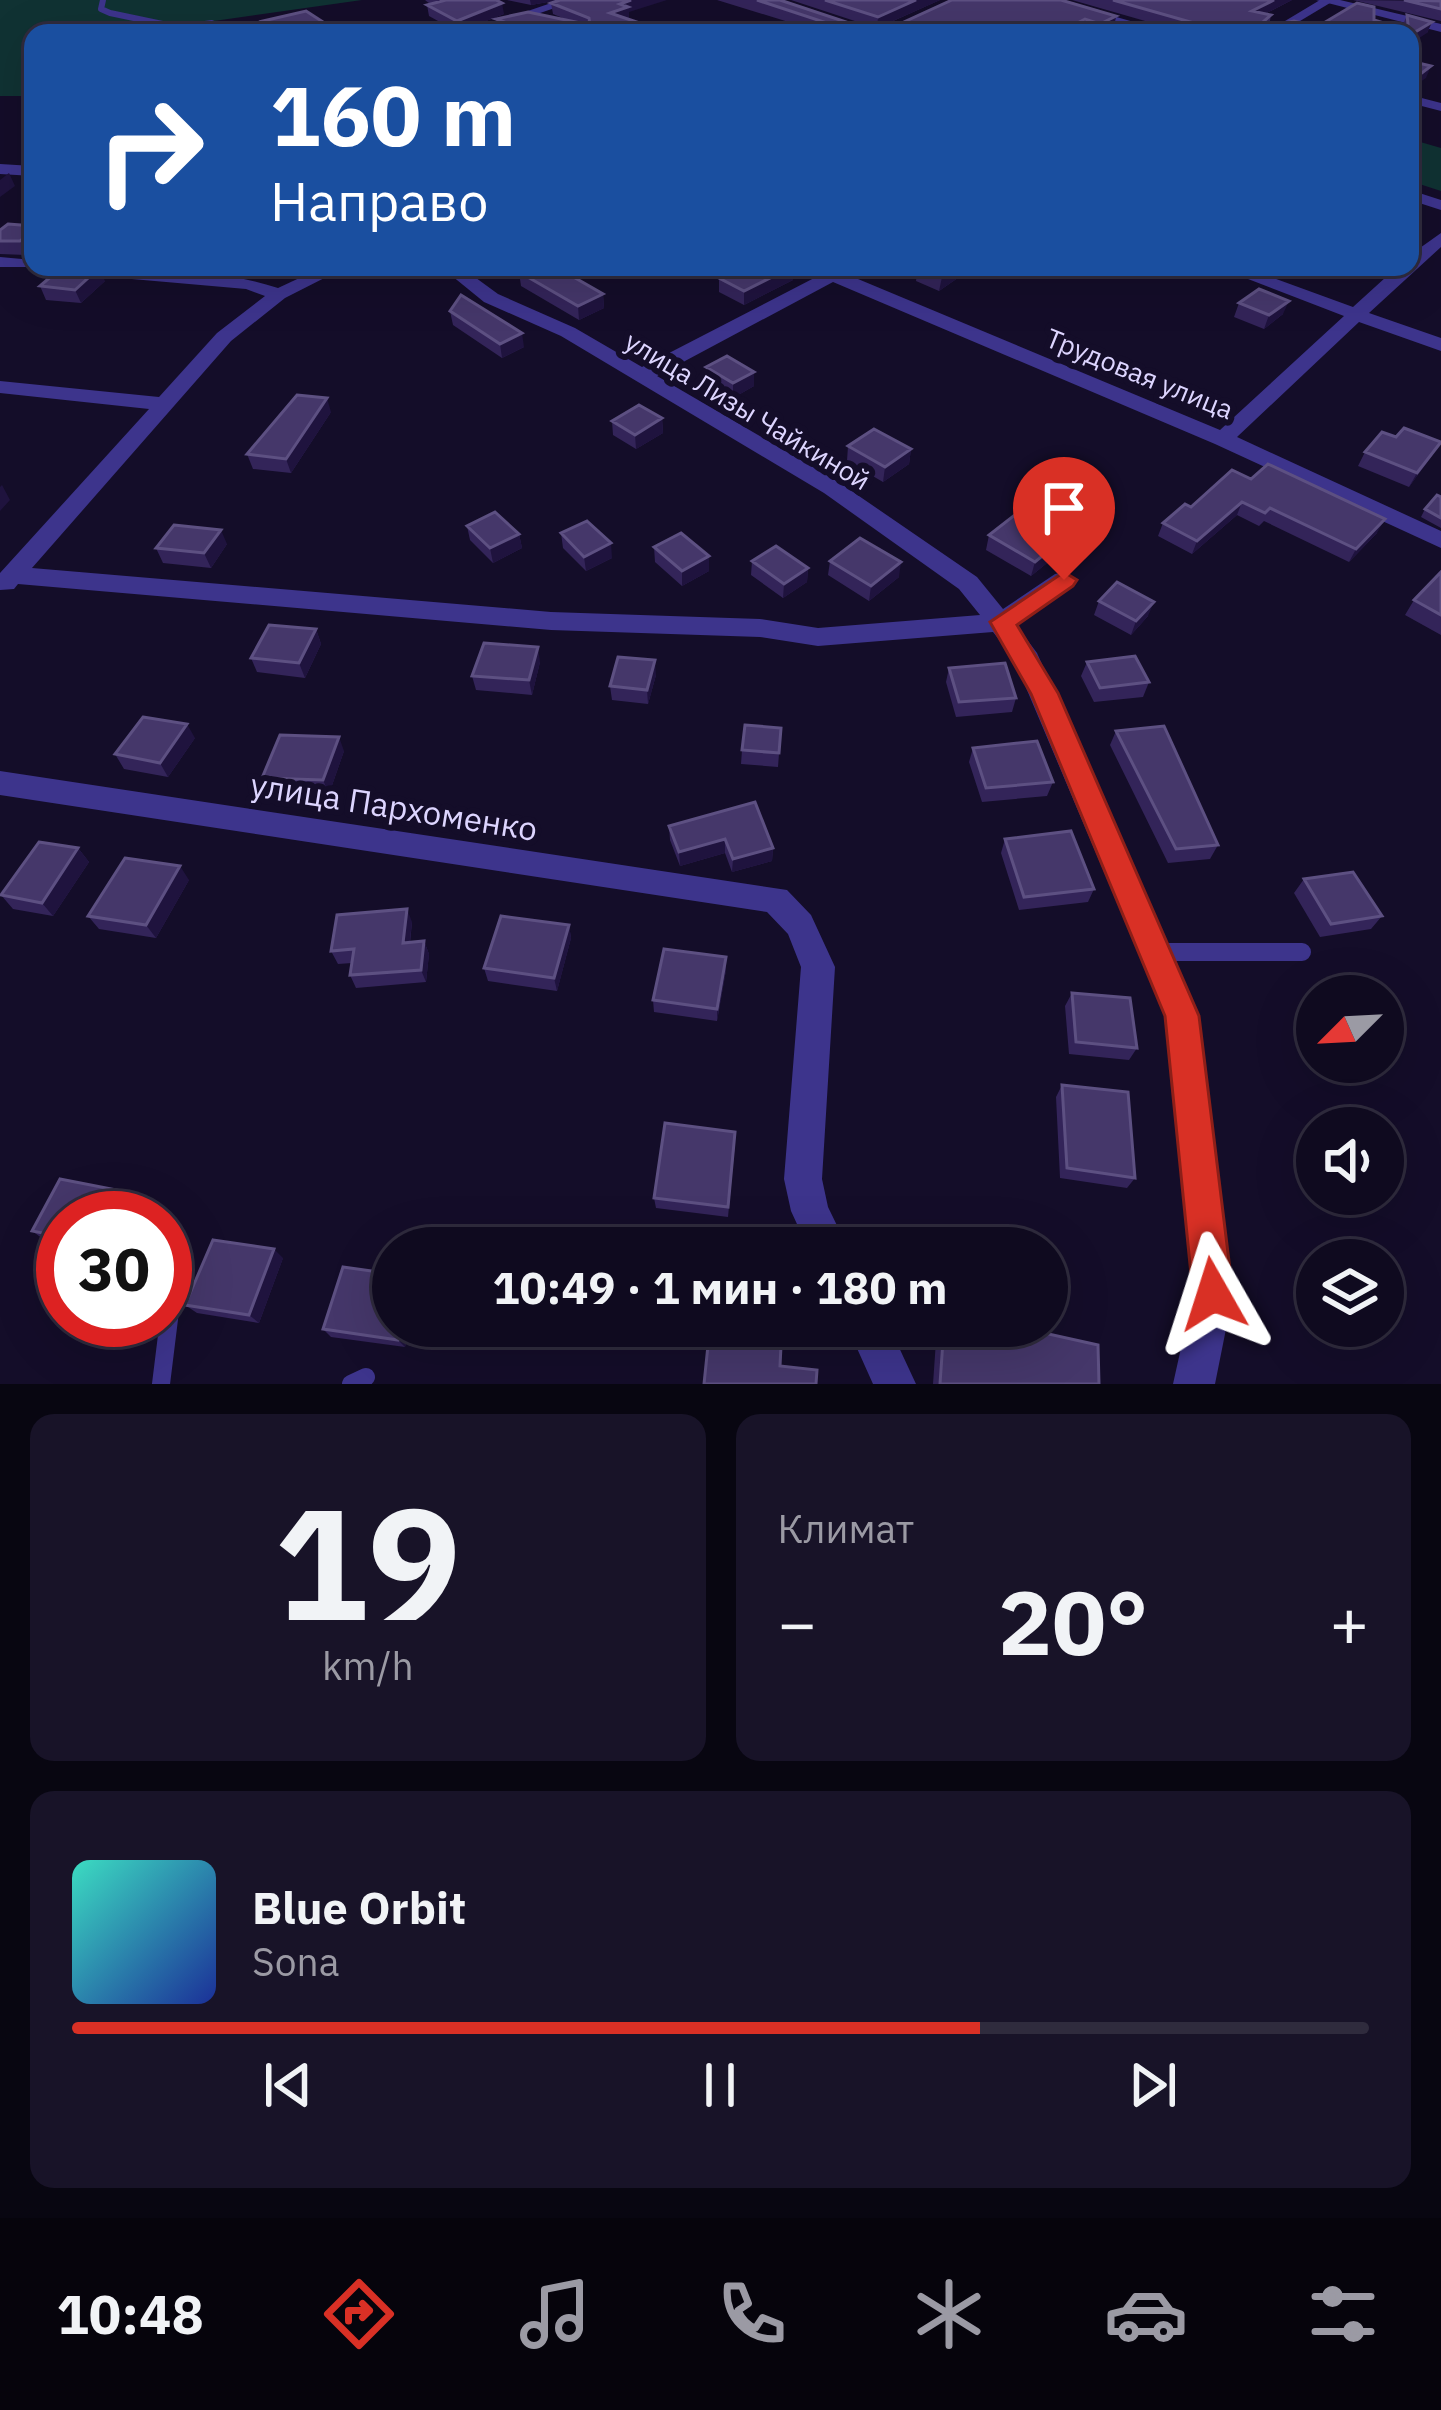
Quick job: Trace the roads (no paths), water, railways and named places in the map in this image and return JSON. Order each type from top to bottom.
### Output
[{"type":"street","points":[[496,24],[572,0]]},
{"type":"street","points":[[1042,0],[1133,24]]},
{"type":"street","points":[[1286,24],[1326,0],[1441,28]]},
{"type":"street","points":[[505,7],[558,24]]},
{"type":"street","points":[[156,276],[248,284],[279,294]]},
{"type":"street","points":[[257,276],[279,294]]},
{"type":"street","points":[[10,568],[241,320],[279,294],[318,276]]},
{"type":"street","name":"улица Лизы Чайкиной","points":[[461,276],[491,298],[568,332],[850,500],[968,583],[1003,622],[1045,693],[1182,1016],[1213,1294],[1195,1384]]},
{"type":"street","points":[[641,376],[820,276]]},
{"type":"street","name":"Трудовая улица","points":[[845,276],[1223,439],[1441,540]]},
{"type":"street","points":[[1251,276],[1441,345]]},
{"type":"street","points":[[1223,439],[1397,276]]},
{"type":"street","points":[[0,387],[164,404]]},
{"type":"street","points":[[10,568],[551,621],[760,628],[818,637],[1003,622],[1064,580]]},
{"type":"street","name":"улица Пархоменко","points":[[0,783],[776,900],[800,926],[818,967],[803,1179],[818,1227]]},
{"type":"street","points":[[878,1347],[896,1384]]},
{"type":"lane","points":[[103,0],[101,9],[110,13],[162,24]]},
{"type":"lane","points":[[1376,24],[1398,18]]},
{"type":"lane","points":[[1154,952],[1302,952]]},
{"type":"lane","points":[[161,1384],[166,1347]]}]
